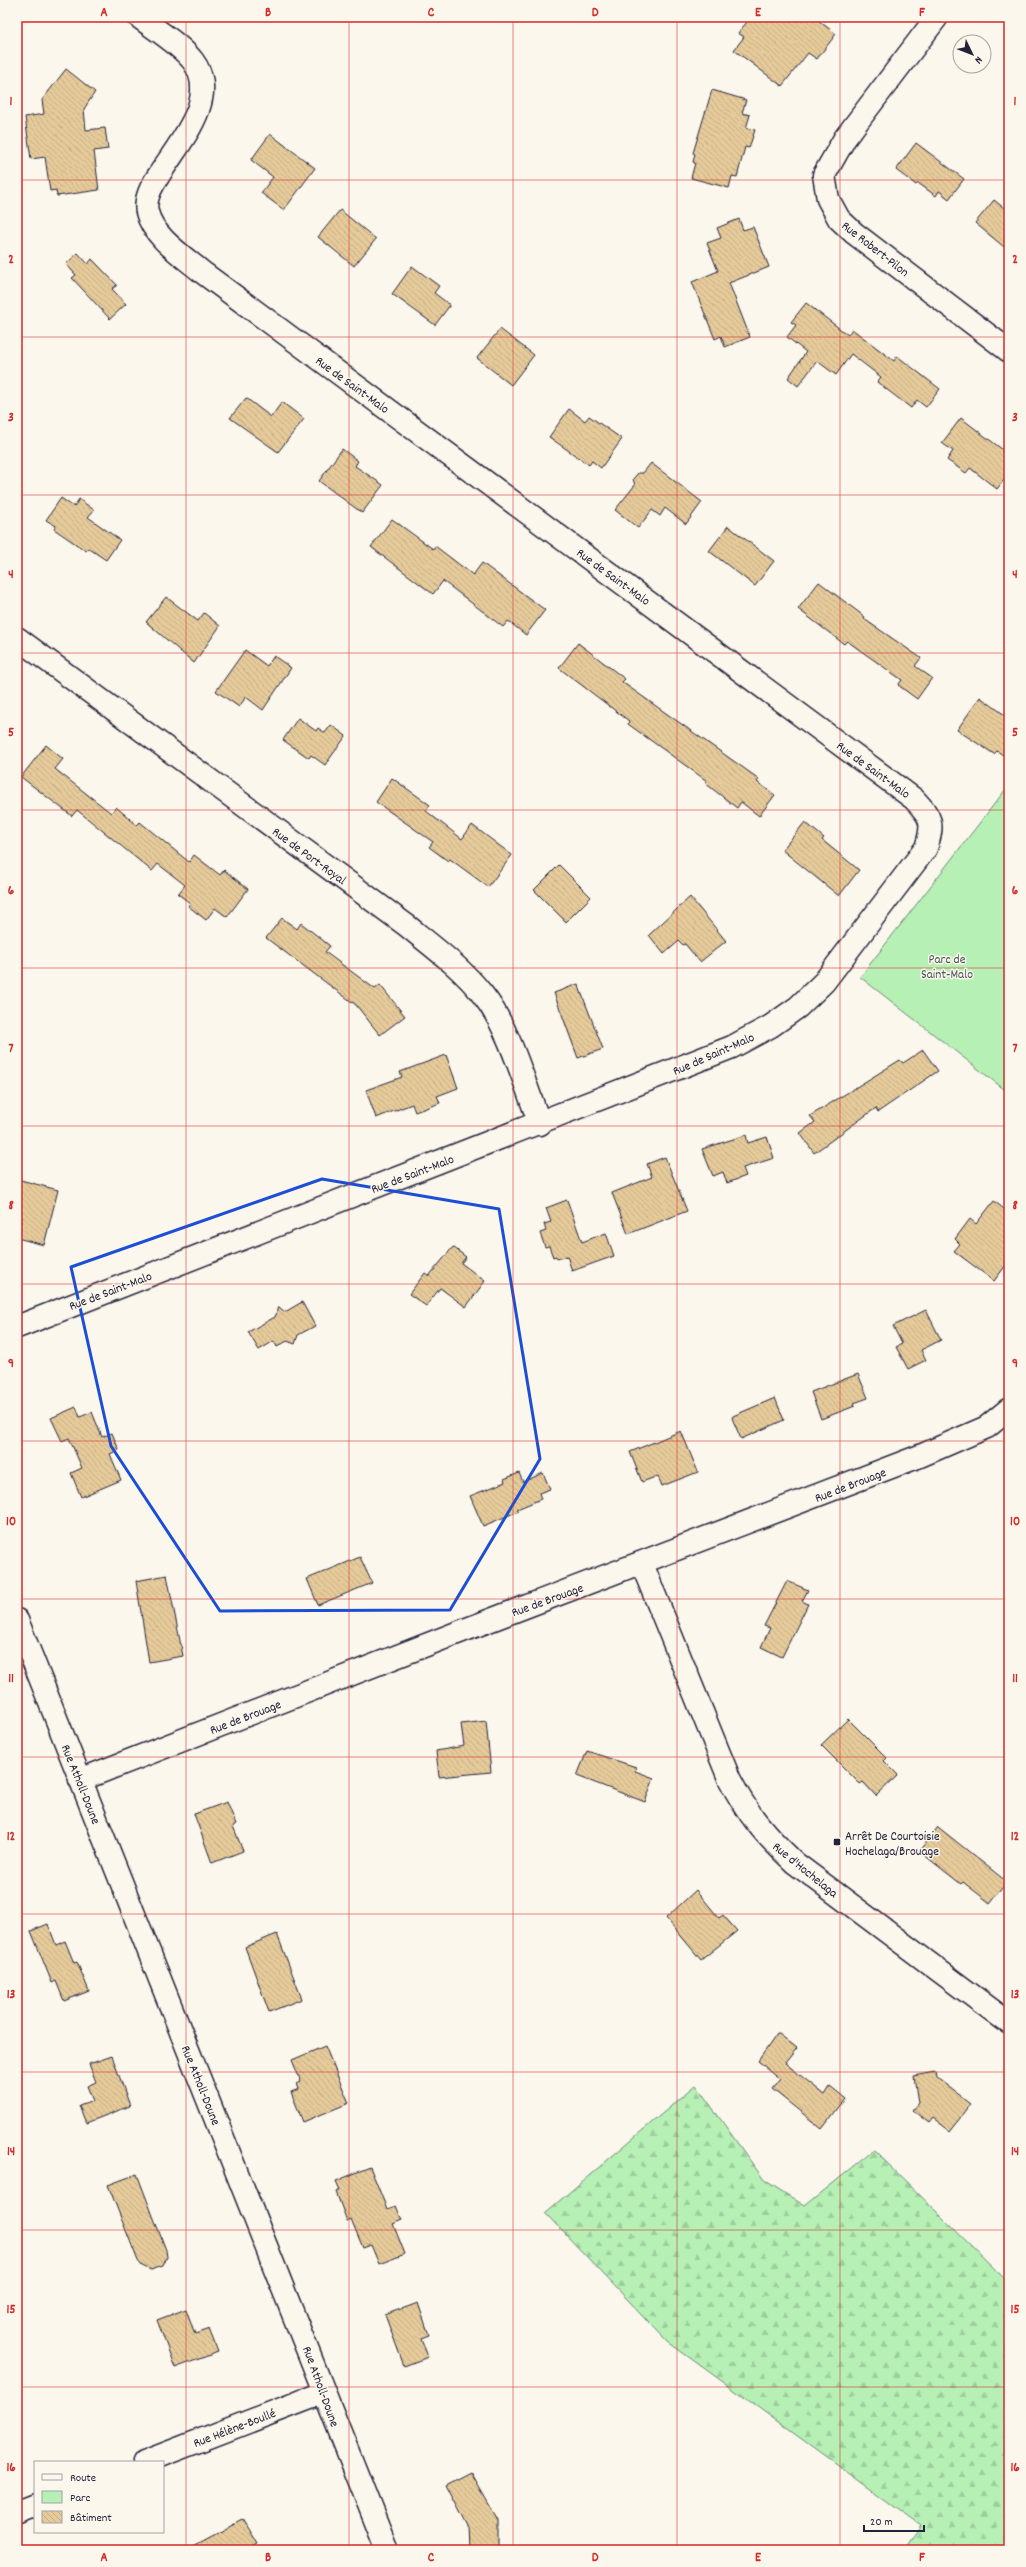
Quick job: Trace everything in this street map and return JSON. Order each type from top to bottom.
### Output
[{"type":"street","name":"Rue de Saint-Malo","points":[[17,1327],[540,1124],[732,1047],[771,1026],[798,1007],[824,982],[926,848],[932,829],[928,814],[914,799],[202,272],[173,248],[156,229],[146,211],[149,190],[196,114],[203,93],[201,76],[192,61],[139,17]]},
{"type":"street","name":"Rue Robert-Pilon","points":[[937,17],[845,138],[824,176],[828,199],[839,219],[854,233],[1009,351]]},
{"type":"street","name":"Rue de Port-Royal","points":[[17,638],[406,925],[462,973],[483,995],[500,1022],[540,1124]]},
{"type":"street","name":"Rue de Brouage","points":[[80,1780],[462,1631],[642,1564],[920,1456],[987,1427],[1009,1409]]},
{"type":"street","name":"Rue d'Hochelaga","points":[[642,1564],[729,1778],[743,1807],[763,1832],[795,1863],[1009,2022]]},
{"type":"street","name":"Rue Atholl-Doune","points":[[17,1620],[308,2348],[323,2393],[387,2550]]},
{"type":"street","name":"Rue Hélène-Boullé","points":[[147,2461],[323,2393]]},
{"type":"street","points":[[17,2512],[34,2505]]},
{"type":"highlighted area","points":[[322,1179],[499,1209],[540,1459],[450,1610],[220,1611],[111,1446],[71,1267]]},
{"type":"green space","name":"Parc de Saint-Malo","points":[[1009,785],[1009,1093],[860,977]]},
{"type":"green space","points":[[696,2085],[764,2180],[805,2206],[874,2150],[1009,2283],[1009,2550],[903,2550],[920,2525],[668,2342],[545,2213]]},
{"type":"building","points":[[751,17],[814,17],[836,34],[817,59],[808,53],[782,86],[734,50],[744,37],[738,33]]},
{"type":"building","points":[[66,69],[95,92],[84,109],[86,130],[105,128],[108,149],[94,151],[99,190],[57,196],[56,190],[50,191],[45,157],[31,159],[25,117],[44,114],[42,100]]},
{"type":"building","points":[[712,90],[746,100],[742,113],[750,115],[746,128],[755,130],[749,148],[745,147],[737,177],[732,176],[729,188],[691,178],[695,163],[693,162],[695,154],[693,153]]},
{"type":"building","points":[[270,134],[315,168],[284,210],[261,193],[273,177],[251,160]]},
{"type":"building","points":[[916,143],[964,179],[949,199],[939,191],[936,196],[918,183],[916,185],[896,170]]},
{"type":"building","points":[[994,200],[1009,212],[1009,251],[975,223]]},
{"type":"building","points":[[340,210],[376,239],[354,266],[318,237]]},
{"type":"building","points":[[739,219],[743,230],[753,227],[769,267],[729,283],[750,337],[725,347],[721,336],[715,339],[692,282],[718,271],[707,243],[721,238],[717,228]]},
{"type":"building","points":[[78,253],[88,264],[92,259],[117,285],[112,289],[126,304],[110,319],[72,278],[76,275],[66,264]]},
{"type":"building","points":[[412,266],[439,286],[434,293],[450,305],[435,325],[392,294]]},
{"type":"building","points":[[806,303],[848,335],[852,329],[894,361],[897,356],[940,389],[926,407],[917,400],[911,408],[877,382],[881,377],[851,354],[836,375],[817,361],[798,386],[788,378],[806,352],[787,337],[796,325],[791,322]]},
{"type":"building","points":[[500,329],[534,355],[511,385],[477,358]]},
{"type":"building","points":[[246,398],[271,417],[282,402],[304,419],[278,452],[230,418]]},
{"type":"building","points":[[569,409],[585,421],[589,416],[622,439],[601,468],[592,461],[589,465],[549,437]]},
{"type":"building","points":[[961,418],[1003,450],[1002,452],[1009,458],[1009,473],[997,489],[970,468],[966,473],[947,460],[953,451],[942,443]]},
{"type":"building","points":[[342,449],[358,461],[355,466],[383,485],[362,513],[319,481]]},
{"type":"building","points":[[651,463],[702,502],[686,524],[665,508],[660,516],[652,510],[638,528],[615,510],[635,485],[633,479],[638,473],[643,473]]},
{"type":"building","points":[[61,498],[74,507],[79,499],[94,510],[88,517],[120,540],[106,560],[88,548],[86,551],[54,529],[56,526],[46,520]]},
{"type":"building","points":[[392,519],[433,549],[435,546],[473,575],[482,563],[545,610],[526,635],[508,621],[503,627],[443,581],[433,594],[371,547]]},
{"type":"building","points":[[728,526],[774,561],[755,586],[709,551]]},
{"type":"building","points":[[819,582],[865,617],[864,619],[921,658],[915,666],[932,678],[917,699],[898,685],[902,680],[847,641],[844,644],[798,609]]},
{"type":"building","points":[[166,597],[198,621],[204,613],[220,626],[194,663],[146,622]]},
{"type":"building","points":[[578,643],[625,679],[622,682],[759,779],[757,782],[775,795],[759,816],[741,802],[737,808],[705,783],[707,781],[628,724],[629,721],[559,668]]},
{"type":"building","points":[[245,650],[267,666],[274,656],[291,668],[263,710],[246,697],[239,707],[216,691]]},
{"type":"building","points":[[980,697],[1009,718],[1009,759],[997,751],[994,754],[957,730]]},
{"type":"building","points":[[298,718],[316,731],[318,728],[325,733],[331,725],[346,736],[325,765],[311,755],[309,758],[283,740]]},
{"type":"building","points":[[46,745],[63,759],[55,769],[111,813],[116,807],[137,825],[140,822],[189,862],[194,855],[220,875],[224,870],[248,889],[227,917],[215,908],[206,920],[188,906],[190,903],[178,894],[185,885],[158,864],[152,871],[77,810],[72,816],[21,777]]},
{"type":"building","points":[[392,778],[430,805],[426,811],[462,839],[472,825],[512,855],[488,887],[450,859],[448,861],[429,847],[433,842],[376,802]]},
{"type":"building","points":[[805,822],[824,838],[822,840],[859,870],[839,896],[782,850]]},
{"type":"building","points":[[559,865],[591,897],[566,922],[534,890]]},
{"type":"building","points":[[690,897],[726,941],[700,962],[685,944],[683,945],[679,941],[664,954],[649,935]]},
{"type":"building","points":[[282,918],[297,929],[301,923],[330,946],[325,952],[375,989],[380,985],[405,1016],[380,1035],[356,1005],[266,938]]},
{"type":"building","points":[[578,984],[603,1049],[578,1058],[554,993]]},
{"type":"building","points":[[923,1050],[938,1071],[878,1112],[876,1108],[814,1153],[800,1133],[815,1122],[810,1116],[900,1060],[903,1063]]},
{"type":"building","points":[[446,1055],[458,1088],[437,1096],[440,1103],[415,1112],[412,1104],[376,1118],[366,1090],[402,1077],[400,1072]]},
{"type":"building","points":[[746,1135],[748,1143],[767,1137],[774,1158],[743,1168],[746,1176],[727,1183],[723,1172],[713,1176],[702,1149]]},
{"type":"building","points":[[665,1157],[687,1211],[628,1234],[612,1193],[652,1177],[647,1164]]},
{"type":"building","points":[[17,1179],[58,1190],[44,1245],[17,1238],[22,1217],[17,1215]]},
{"type":"building","points":[[567,1200],[582,1242],[606,1233],[614,1256],[572,1271],[567,1256],[557,1259],[556,1256],[553,1257],[549,1246],[545,1247],[540,1233],[546,1231],[544,1224],[551,1222],[546,1208]]},
{"type":"building","points":[[994,1201],[1009,1213],[1009,1261],[994,1281],[954,1251],[960,1244],[955,1239],[970,1219],[976,1224]]},
{"type":"building","points":[[453,1247],[466,1257],[461,1263],[485,1281],[466,1307],[440,1288],[426,1306],[409,1294],[425,1273],[429,1276]]},
{"type":"building","points":[[302,1302],[315,1326],[298,1335],[295,1344],[287,1341],[277,1347],[274,1341],[259,1350],[248,1332],[275,1317],[279,1307],[285,1312]]},
{"type":"building","points":[[926,1310],[941,1340],[921,1350],[926,1360],[908,1369],[896,1347],[902,1344],[893,1326]]},
{"type":"building","points":[[858,1374],[868,1398],[854,1403],[855,1406],[821,1419],[811,1392]]},
{"type":"building","points":[[775,1398],[784,1420],[741,1439],[732,1418],[733,1416]]},
{"type":"building","points":[[76,1407],[80,1417],[92,1412],[102,1437],[112,1433],[119,1450],[110,1454],[121,1480],[81,1497],[71,1473],[82,1468],[69,1438],[62,1441],[51,1418]]},
{"type":"building","points":[[681,1431],[698,1472],[662,1486],[658,1476],[642,1482],[630,1452]]},
{"type":"building","points":[[519,1473],[523,1482],[543,1473],[550,1489],[539,1493],[541,1499],[517,1509],[519,1511],[483,1526],[470,1496],[505,1482],[504,1479]]},
{"type":"building","points":[[360,1557],[372,1583],[318,1605],[307,1579]]},
{"type":"building","points":[[167,1575],[183,1656],[149,1662],[136,1581]]},
{"type":"building","points":[[787,1581],[808,1590],[802,1601],[808,1604],[782,1657],[761,1647],[770,1628],[764,1626]]},
{"type":"building","points":[[848,1719],[887,1758],[884,1761],[898,1775],[876,1796],[863,1782],[860,1784],[821,1745]]},
{"type":"building","points":[[486,1721],[491,1772],[439,1777],[436,1751],[464,1746],[461,1724]]},
{"type":"building","points":[[587,1751],[636,1767],[635,1771],[654,1778],[645,1802],[577,1776]]},
{"type":"building","points":[[227,1802],[236,1824],[233,1826],[243,1851],[212,1863],[194,1814]]},
{"type":"building","points":[[938,1827],[1007,1882],[990,1903],[963,1882],[961,1884],[919,1851]]},
{"type":"building","points":[[696,1890],[719,1918],[723,1915],[737,1931],[701,1960],[666,1918]]},
{"type":"building","points":[[48,1924],[56,1945],[65,1941],[74,1963],[77,1962],[89,1991],[64,2001],[56,1981],[52,1983],[31,1931]]},
{"type":"building","points":[[277,1934],[302,1999],[269,2012],[245,1947]]},
{"type":"building","points":[[777,2034],[797,2048],[785,2063],[825,2095],[830,2087],[845,2099],[822,2129],[772,2089],[780,2079],[758,2061]]},
{"type":"building","points":[[325,2046],[349,2103],[303,2122],[291,2092],[299,2089],[297,2084],[301,2082],[292,2060]]},
{"type":"building","points":[[112,2056],[130,2106],[86,2123],[79,2106],[93,2101],[87,2086],[96,2082],[89,2064]]},
{"type":"building","points":[[936,2072],[937,2078],[971,2104],[950,2131],[933,2118],[929,2123],[912,2110],[918,2103],[914,2076]]},
{"type":"building","points":[[370,2167],[387,2209],[396,2206],[402,2220],[393,2224],[405,2254],[379,2264],[371,2245],[363,2248],[351,2219],[347,2221],[336,2192],[340,2190],[336,2181]]},
{"type":"building","points":[[137,2174],[166,2250],[167,2257],[163,2266],[151,2270],[142,2266],[138,2261],[108,2185]]},
{"type":"building","points":[[418,2303],[429,2335],[421,2338],[428,2357],[404,2366],[385,2315]]},
{"type":"building","points":[[186,2309],[195,2334],[209,2329],[218,2352],[175,2368],[157,2320]]},
{"type":"building","points":[[471,2472],[498,2519],[498,2549],[469,2550],[468,2527],[446,2485]]},
{"type":"building","points":[[242,2519],[257,2544],[246,2550],[184,2550]]},
{"type":"place","name":"Arrêt De Courtoisie Hochelaga/Brouage","points":[[837,1842]]}]
